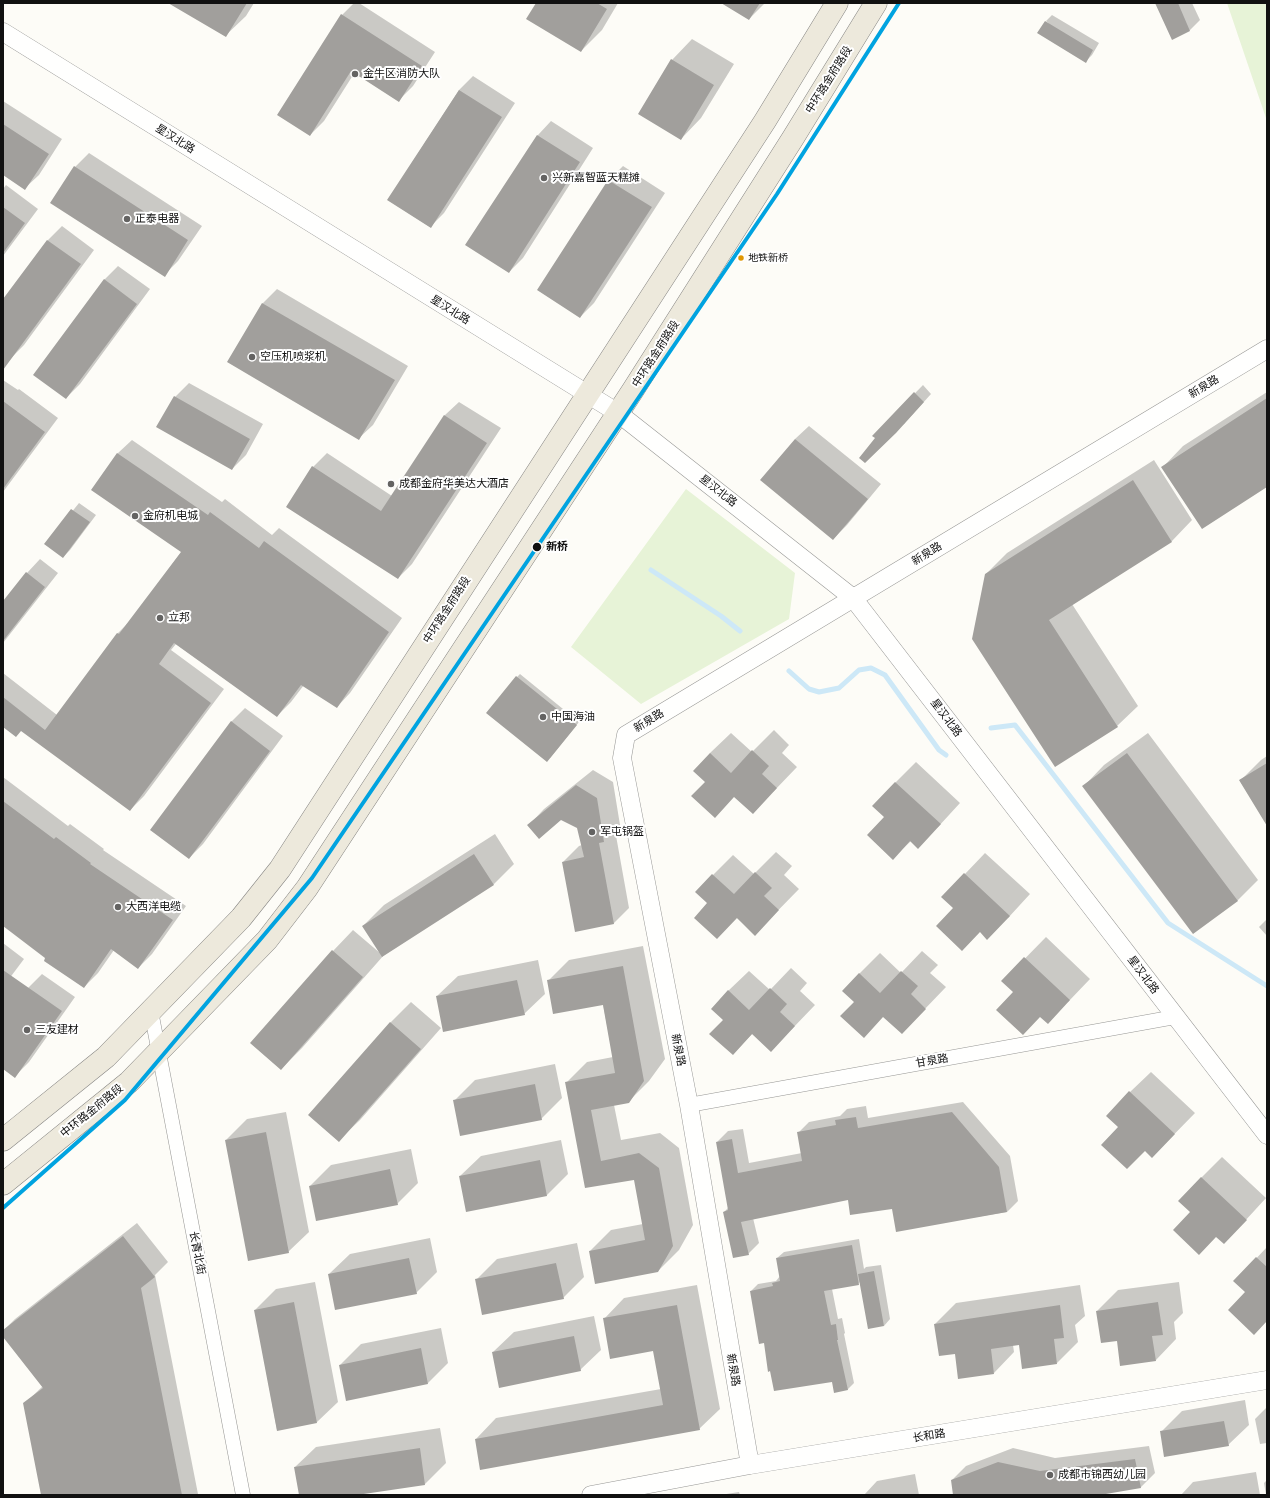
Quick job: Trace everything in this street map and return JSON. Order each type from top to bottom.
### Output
[{"type":"main road","name":"中环路金府路段","points":[[3,1140],[106,1057],[241,918],[280,869],[765,121],[837,3]]},
{"type":"main road","name":"中环路金府路段","points":[[3,1184],[129,1082],[267,940],[307,888],[618,413],[793,138],[876,3]]},
{"type":"street","name":"星汉北路","points":[[3,32],[618,413],[854,598],[1267,1136]]},
{"type":"street","name":"新泉路","points":[[750,1465],[689,1105],[622,758],[626,735],[1267,349]]},
{"type":"street","name":"长青北街","points":[[151,1011],[243,1495]]},
{"type":"street","name":"甘泉路","points":[[689,1105],[1175,1017]]},
{"type":"street","name":"长和路","points":[[591,1495],[750,1465],[1267,1380]]},
{"type":"green space","points":[[1227,3],[1267,3],[1267,121]]},
{"type":"green space","points":[[686,489],[795,573],[789,619],[641,704],[571,647]]},
{"type":"building","points":[[168,3],[247,3],[226,37]]},
{"type":"building","points":[[536,3],[597,3],[607,9],[581,52],[526,19]]},
{"type":"building","points":[[721,3],[760,3],[749,20]]},
{"type":"building","points":[[1155,3],[1178,3],[1190,31],[1172,40]]},
{"type":"building","points":[[341,14],[422,66],[399,102],[351,71],[310,136],[277,115]]},
{"type":"building","points":[[1045,21],[1093,50],[1086,63],[1037,33]]},
{"type":"building","points":[[671,59],[714,85],[681,140],[638,114]]},
{"type":"building","points":[[459,90],[502,117],[431,228],[387,200]]},
{"type":"building","points":[[3,124],[49,154],[25,190],[3,175]]},
{"type":"building","points":[[537,135],[580,162],[509,273],[465,245]]},
{"type":"building","points":[[74,166],[188,240],[165,277],[50,203]]},
{"type":"building","points":[[608,180],[652,207],[580,318],[537,290]]},
{"type":"building","points":[[3,207],[25,223],[3,253]]},
{"type":"building","points":[[47,240],[81,264],[3,370],[3,299]]},
{"type":"building","points":[[104,279],[137,304],[66,399],[33,375]]},
{"type":"building","points":[[262,303],[395,380],[359,440],[227,362]]},
{"type":"building","points":[[914,392],[924,402],[896,433],[865,463],[859,458],[875,438],[872,436]]},
{"type":"building","points":[[174,396],[250,439],[232,470],[156,427]]},
{"type":"building","points":[[1267,398],[1267,487],[1202,529],[1161,467]]},
{"type":"building","points":[[3,401],[45,432],[3,489]]},
{"type":"building","points":[[444,415],[487,443],[398,579],[286,507],[312,466],[381,511]]},
{"type":"building","points":[[795,439],[868,499],[833,540],[760,480]]},
{"type":"building","points":[[117,453],[208,515],[210,512],[259,548],[264,541],[389,632],[337,708],[301,685],[277,717],[174,643],[159,664],[211,703],[130,811],[21,731],[16,737],[3,727],[3,697],[45,730],[117,633],[119,634],[181,552],[91,490]]},
{"type":"building","points":[[1133,480],[1172,542],[1049,620],[1118,727],[1055,767],[972,639],[985,574]]},
{"type":"building","points":[[71,509],[90,522],[63,558],[44,544]]},
{"type":"building","points":[[26,572],[45,587],[3,641],[3,601]]},
{"type":"building","points":[[516,676],[577,725],[547,762],[486,713]]},
{"type":"building","points":[[231,721],[270,751],[189,859],[150,830]]},
{"type":"building","points":[[752,750],[769,766],[762,774],[777,788],[753,814],[734,797],[715,818],[691,796],[705,782],[693,771],[710,753],[731,773]]},
{"type":"building","points":[[1127,753],[1238,901],[1193,934],[1082,786]]},
{"type":"building","points":[[1267,763],[1267,826],[1239,780]]},
{"type":"building","points":[[895,782],[941,824],[918,849],[910,841],[893,860],[867,835],[884,817],[872,806]]},
{"type":"building","points":[[576,785],[597,798],[604,842],[599,843],[614,924],[575,932],[562,862],[584,857],[577,828],[561,820],[539,839],[527,825]]},
{"type":"building","points":[[3,801],[54,839],[56,837],[91,863],[90,864],[173,920],[138,969],[111,949],[84,988],[44,961],[45,958],[3,926]]},
{"type":"building","points":[[474,854],[494,885],[382,957],[362,926]]},
{"type":"building","points":[[755,872],[772,888],[764,896],[779,910],[755,936],[737,918],[717,939],[694,918],[707,903],[695,892],[712,874],[734,894]]},
{"type":"building","points":[[964,873],[1010,916],[987,940],[980,932],[962,951],[936,926],[953,908],[941,897]]},
{"type":"building","points":[[332,950],[363,977],[281,1070],[250,1043]]},
{"type":"building","points":[[1024,957],[1070,1000],[1048,1024],[1040,1017],[1023,1035],[996,1010],[1013,992],[1001,981]]},
{"type":"building","points":[[623,966],[644,1081],[629,1103],[591,1110],[601,1161],[639,1153],[659,1168],[673,1246],[658,1272],[595,1284],[589,1251],[645,1240],[634,1180],[585,1188],[565,1082],[615,1073],[603,1005],[553,1014],[547,980]]},
{"type":"building","points":[[3,970],[62,1011],[15,1078],[3,1069]]},
{"type":"building","points":[[901,971],[918,986],[911,994],[926,1009],[902,1034],[883,1017],[864,1038],[840,1016],[854,1002],[842,991],[859,973],[880,993]]},
{"type":"building","points":[[517,980],[525,1015],[443,1032],[436,996]]},
{"type":"building","points":[[770,988],[787,1004],[780,1012],[795,1026],[771,1052],[752,1034],[733,1055],[709,1034],[723,1020],[711,1009],[728,990],[749,1010]]},
{"type":"building","points":[[390,1022],[421,1049],[339,1142],[308,1115]]},
{"type":"building","points":[[535,1084],[542,1120],[460,1136],[453,1100]]},
{"type":"building","points":[[1129,1091],[1175,1134],[1152,1158],[1145,1151],[1127,1169],[1101,1145],[1118,1127],[1106,1116]]},
{"type":"building","points":[[952,1112],[999,1167],[1007,1212],[896,1232],[892,1209],[850,1215],[848,1200],[741,1222],[749,1255],[733,1258],[723,1212],[728,1210],[716,1142],[732,1139],[738,1173],[802,1161],[797,1132],[836,1125],[835,1120],[856,1117],[858,1128]]},
{"type":"building","points":[[266,1132],[289,1253],[248,1261],[225,1140]]},
{"type":"building","points":[[540,1160],[547,1196],[466,1212],[459,1176]]},
{"type":"building","points":[[390,1169],[398,1205],[316,1221],[309,1186]]},
{"type":"building","points":[[1201,1177],[1247,1220],[1224,1244],[1216,1237],[1199,1255],[1173,1230],[1190,1212],[1178,1201]]},
{"type":"building","points":[[123,1236],[155,1277],[141,1288],[182,1495],[41,1495],[23,1403],[43,1388],[3,1337],[3,1330]]},
{"type":"building","points":[[852,1245],[859,1285],[824,1291],[831,1325],[836,1324],[837,1340],[848,1390],[834,1393],[832,1382],[774,1391],[770,1371],[768,1372],[764,1343],[759,1344],[750,1291],[773,1286],[772,1283],[780,1281],[776,1258]]},
{"type":"building","points":[[1256,1257],[1267,1267],[1267,1321],[1254,1335],[1228,1310],[1245,1292],[1233,1281]]},
{"type":"building","points":[[409,1258],[417,1294],[335,1310],[328,1274]]},
{"type":"building","points":[[556,1263],[564,1299],[482,1315],[475,1279]]},
{"type":"building","points":[[874,1271],[884,1326],[868,1329],[858,1274]]},
{"type":"building","points":[[294,1302],[317,1423],[277,1431],[254,1310]]},
{"type":"building","points":[[1158,1302],[1163,1335],[1152,1336],[1156,1361],[1120,1366],[1117,1341],[1101,1343],[1096,1311]]},
{"type":"building","points":[[677,1305],[700,1430],[480,1470],[475,1439],[663,1405],[653,1351],[610,1359],[603,1318]]},
{"type":"building","points":[[1060,1305],[1064,1338],[1054,1339],[1057,1364],[1022,1369],[1019,1345],[991,1349],[994,1374],[958,1379],[955,1354],[939,1356],[934,1324]]},
{"type":"building","points":[[574,1336],[581,1371],[499,1388],[492,1352]]},
{"type":"building","points":[[421,1348],[428,1384],[346,1401],[339,1365]]},
{"type":"building","points":[[1224,1421],[1229,1446],[1164,1457],[1160,1431]]},
{"type":"building","points":[[420,1448],[425,1485],[357,1495],[299,1495],[294,1467]]},
{"type":"building","name":"成都市锦西幼儿园","points":[[1135,1459],[1141,1488],[1100,1495],[953,1495],[951,1480],[998,1462],[1040,1471]]},
{"type":"waterway","points":[[651,570],[721,616],[740,631]]},
{"type":"waterway","points":[[789,671],[809,689],[819,692],[839,688],[859,670],[871,668],[885,675],[939,750],[946,755]]},
{"type":"waterway","points":[[991,728],[1015,725],[1168,923],[1267,986]]},
{"type":"transit line","points":[[3,1208],[125,1100],[312,878],[777,194],[899,3]]},
{"type":"place","name":"金牛区消防大队","points":[[355,74]]},
{"type":"place","name":"兴新嘉智蓝天糕摊","points":[[544,178]]},
{"type":"place","name":"正泰电器","points":[[127,219]]},
{"type":"place","name":"地铁新桥","points":[[741,258]]},
{"type":"place","name":"空压机喷浆机","points":[[252,357]]},
{"type":"place","name":"成都金府华美达大酒店","points":[[391,484]]},
{"type":"place","name":"金府机电城","points":[[135,516]]},
{"type":"place","name":"新桥","points":[[537,547]]},
{"type":"place","name":"立邦","points":[[160,618]]},
{"type":"place","name":"中国海油","points":[[543,717]]},
{"type":"place","name":"军屯锅盔","points":[[592,832]]},
{"type":"place","name":"大西洋电缆","points":[[118,907]]},
{"type":"place","name":"三友建材","points":[[27,1030]]},
{"type":"place","name":"成都市锦西幼儿园","points":[[1050,1475]]}]
